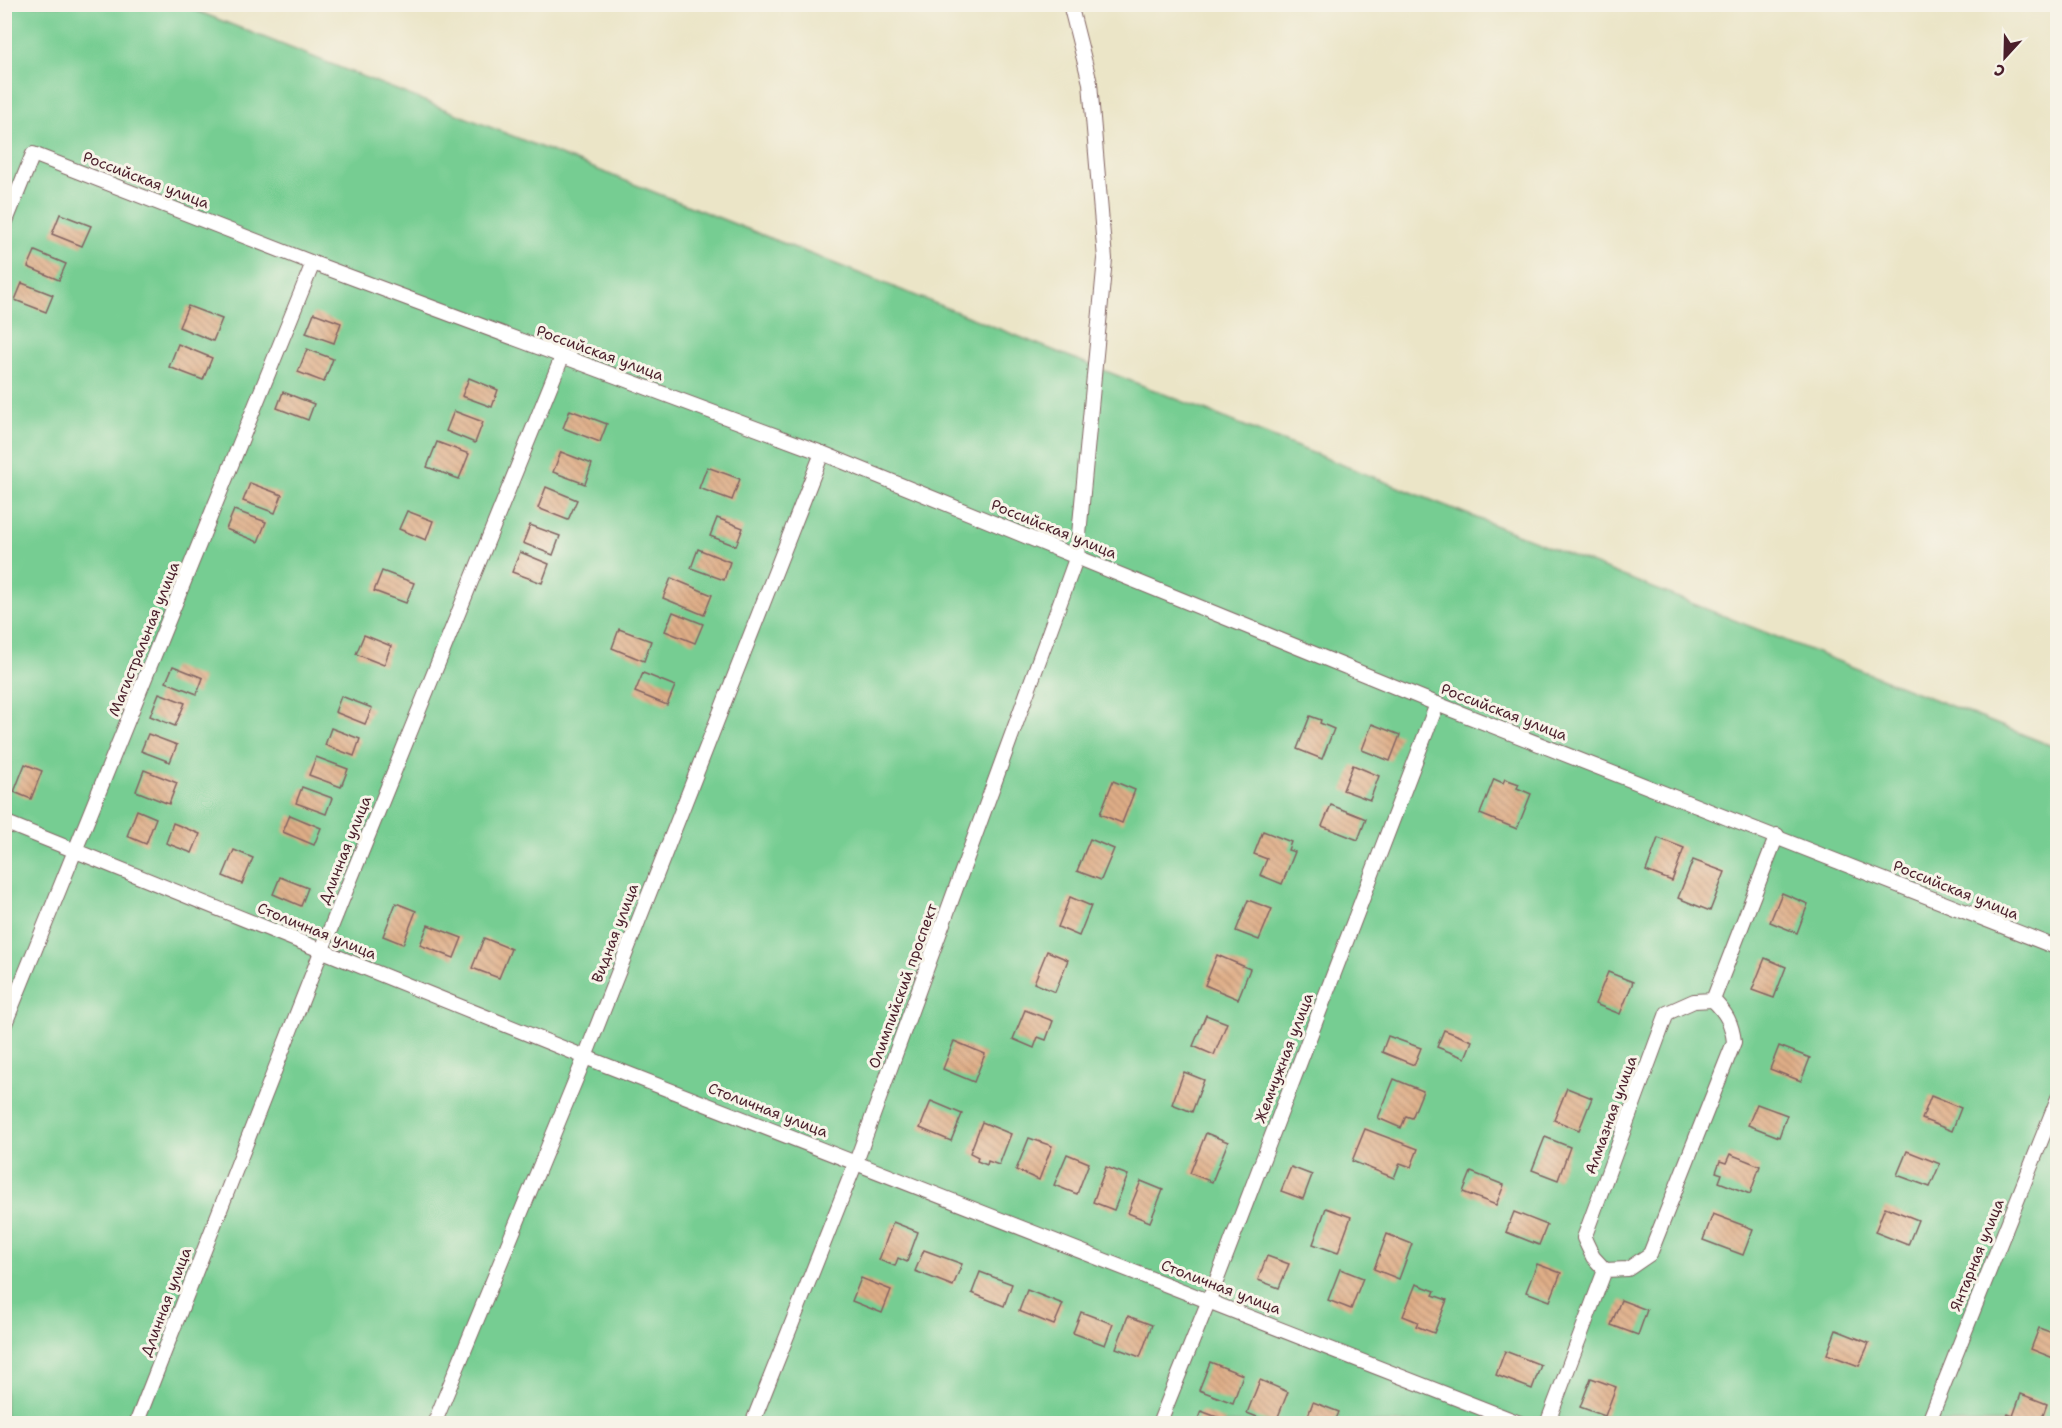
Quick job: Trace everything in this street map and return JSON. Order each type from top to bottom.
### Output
[{"type":"street","name":"Олимпийский проспект","points":[[752,1424],[856,1162],[1077,556],[1106,259],[1090,83],[1070,4]]},
{"type":"street","name":"Российская улица","points":[[4,226],[33,154],[313,263],[822,453],[1437,704],[1777,835],[2058,948]]},
{"type":"street","name":"Магистральная улица","points":[[4,1026],[77,851],[313,263]]},
{"type":"street","name":"Длинная улица","points":[[136,1424],[321,952],[562,357]]},
{"type":"street","name":"Видная улица","points":[[434,1424],[585,1057],[822,453]]},
{"type":"street","name":"Жемчужная улица","points":[[1159,1424],[1209,1300],[1437,704]]},
{"type":"street","name":"Столичная улица","points":[[4,822],[585,1057],[1522,1424]]},
{"type":"street","points":[[1547,1424],[1605,1270],[1629,1269],[1650,1254],[1726,1063],[1734,1042],[1733,1026],[1725,1012],[1713,1000],[1777,835]]},
{"type":"street","name":"Алмазная улица","points":[[1605,1270],[1593,1257],[1584,1238],[1667,1012],[1694,1001],[1713,1000]]},
{"type":"street","name":"Янтарная улица","points":[[1928,1424],[2058,1098]]},
{"type":"green space","points":[[5,5],[182,5],[2057,748],[2057,1423],[5,1424]]},
{"type":"building","points":[[60,214],[91,226],[82,246],[52,234]]},
{"type":"building","points":[[35,251],[66,264],[59,280],[28,267]]},
{"type":"building","points":[[22,283],[53,295],[46,312],[15,300]]},
{"type":"building","points":[[188,306],[222,319],[213,341],[179,327]]},
{"type":"building","points":[[314,313],[341,323],[334,343],[306,333]]},
{"type":"building","points":[[178,344],[212,358],[203,380],[169,367]]},
{"type":"building","points":[[307,349],[333,359],[324,382],[298,372]]},
{"type":"building","points":[[469,378],[498,390],[492,407],[462,396]]},
{"type":"building","points":[[283,392],[314,404],[308,420],[277,408]]},
{"type":"building","points":[[570,410],[607,424],[600,442],[563,428]]},
{"type":"building","points":[[454,411],[483,422],[475,443],[446,431]]},
{"type":"building","points":[[437,442],[469,454],[459,479],[427,467]]},
{"type":"building","points":[[561,452],[592,464],[585,484],[553,472]]},
{"type":"building","points":[[707,467],[740,479],[732,500],[699,488]]},
{"type":"building","points":[[250,483],[282,495],[275,513],[243,501]]},
{"type":"building","points":[[546,487],[577,500],[568,520],[538,508]]},
{"type":"building","points":[[234,510],[266,522],[258,542],[226,529]]},
{"type":"building","points":[[407,511],[433,521],[426,540],[399,529]]},
{"type":"building","points":[[717,518],[743,528],[736,546],[710,536]]},
{"type":"building","points":[[530,525],[560,536],[553,555],[523,543]]},
{"type":"building","points":[[698,549],[730,562],[724,580],[691,568]]},
{"type":"building","points":[[520,552],[549,564],[542,583],[512,572]]},
{"type":"building","points":[[382,571],[414,583],[406,603],[374,591]]},
{"type":"building","points":[[671,578],[712,595],[704,615],[663,598]]},
{"type":"building","points":[[673,612],[703,624],[695,643],[665,631]]},
{"type":"building","points":[[619,629],[651,641],[644,661],[612,648]]},
{"type":"building","points":[[364,635],[391,646],[384,665],[356,654]]},
{"type":"building","points":[[173,666],[203,678],[197,694],[166,682]]},
{"type":"building","points":[[643,673],[675,686],[667,705],[635,692]]},
{"type":"building","points":[[159,693],[185,703],[175,726],[150,716]]},
{"type":"building","points":[[341,696],[372,708],[365,724],[335,712]]},
{"type":"building","points":[[1310,716],[1334,729],[1322,759],[1297,749]]},
{"type":"building","points":[[1372,724],[1400,735],[1390,761],[1362,750]]},
{"type":"building","points":[[331,728],[360,739],[354,756],[325,745]]},
{"type":"building","points":[[148,734],[177,745],[170,762],[141,751]]},
{"type":"building","points":[[316,757],[348,769],[341,787],[309,775]]},
{"type":"building","points":[[25,764],[42,771],[31,799],[14,792]]},
{"type":"building","points":[[1353,765],[1379,776],[1370,800],[1343,790]]},
{"type":"building","points":[[144,770],[177,783],[169,804],[136,791]]},
{"type":"building","points":[[1494,779],[1503,783],[1505,779],[1519,784],[1517,788],[1531,794],[1517,829],[1480,814]]},
{"type":"building","points":[[1113,781],[1135,790],[1122,823],[1100,814]]},
{"type":"building","points":[[302,787],[332,798],[326,814],[296,803]]},
{"type":"building","points":[[1331,805],[1366,819],[1358,840],[1322,826]]},
{"type":"building","points":[[137,810],[156,818],[146,844],[127,836]]},
{"type":"building","points":[[290,815],[321,828],[314,845],[283,832]]},
{"type":"building","points":[[173,823],[200,834],[192,853],[166,843]]},
{"type":"building","points":[[1263,831],[1291,842],[1288,850],[1295,852],[1282,884],[1260,875],[1267,859],[1254,854]]},
{"type":"building","points":[[1658,838],[1684,848],[1672,881],[1646,871]]},
{"type":"building","points":[[1090,839],[1114,849],[1101,880],[1077,871]]},
{"type":"building","points":[[234,850],[253,858],[242,884],[223,876]]},
{"type":"building","points":[[1693,860],[1725,872],[1710,911],[1678,898]]},
{"type":"building","points":[[280,877],[308,888],[301,906],[273,894]]},
{"type":"building","points":[[1782,893],[1808,904],[1797,933],[1770,922]]},
{"type":"building","points":[[1070,897],[1091,906],[1079,936],[1058,927]]},
{"type":"building","points":[[1248,900],[1272,909],[1259,940],[1236,931]]},
{"type":"building","points":[[396,903],[416,911],[403,944],[383,936]]},
{"type":"building","points":[[428,925],[462,938],[454,958],[420,945]]},
{"type":"building","points":[[484,938],[511,949],[499,978],[472,968]]},
{"type":"building","points":[[1047,951],[1068,960],[1055,992],[1034,983]]},
{"type":"building","points":[[1217,955],[1250,969],[1238,999],[1205,985]]},
{"type":"building","points":[[1765,958],[1786,967],[1774,998],[1752,990]]},
{"type":"building","points":[[1608,972],[1633,982],[1620,1014],[1595,1004]]},
{"type":"building","points":[[1025,1010],[1053,1021],[1046,1040],[1038,1037],[1034,1048],[1013,1039]]},
{"type":"building","points":[[1206,1015],[1227,1023],[1214,1055],[1193,1046]]},
{"type":"building","points":[[1444,1030],[1472,1041],[1465,1058],[1437,1047]]},
{"type":"building","points":[[1388,1036],[1421,1048],[1414,1065],[1382,1052]]},
{"type":"building","points":[[954,1041],[985,1054],[974,1082],[943,1069]]},
{"type":"building","points":[[1779,1046],[1810,1058],[1801,1081],[1770,1069]]},
{"type":"building","points":[[1184,1072],[1204,1080],[1192,1112],[1172,1104]]},
{"type":"building","points":[[1394,1079],[1423,1091],[1412,1118],[1406,1116],[1401,1128],[1378,1118]]},
{"type":"building","points":[[1567,1088],[1592,1098],[1579,1130],[1554,1120]]},
{"type":"building","points":[[1931,1096],[1961,1108],[1952,1131],[1922,1119]]},
{"type":"building","points":[[931,1101],[962,1114],[951,1141],[920,1128]]},
{"type":"building","points":[[1757,1104],[1787,1115],[1779,1137],[1748,1125]]},
{"type":"building","points":[[982,1122],[1011,1134],[999,1165],[988,1161],[987,1165],[977,1161],[978,1157],[970,1153]]},
{"type":"building","points":[[1365,1129],[1418,1149],[1411,1167],[1400,1163],[1394,1178],[1352,1161]]},
{"type":"building","points":[[1206,1133],[1228,1142],[1212,1182],[1190,1173]]},
{"type":"building","points":[[1545,1137],[1570,1147],[1558,1180],[1532,1170]]},
{"type":"building","points":[[1029,1138],[1052,1146],[1039,1180],[1016,1170]]},
{"type":"building","points":[[1907,1151],[1940,1164],[1930,1187],[1897,1175]]},
{"type":"building","points":[[1067,1154],[1089,1163],[1077,1194],[1054,1185]]},
{"type":"building","points":[[1730,1154],[1760,1166],[1750,1194],[1719,1182],[1722,1174],[1716,1172],[1720,1161],[1726,1163]]},
{"type":"building","points":[[1106,1167],[1128,1175],[1114,1210],[1093,1202]]},
{"type":"building","points":[[1291,1167],[1312,1175],[1303,1199],[1281,1191]]},
{"type":"building","points":[[1471,1172],[1504,1185],[1496,1205],[1463,1192]]},
{"type":"building","points":[[1141,1181],[1163,1190],[1150,1222],[1128,1213]]},
{"type":"building","points":[[1885,1207],[1918,1220],[1908,1245],[1875,1232]]},
{"type":"building","points":[[1326,1208],[1351,1217],[1338,1253],[1313,1244]]},
{"type":"building","points":[[1514,1212],[1547,1225],[1539,1245],[1506,1232]]},
{"type":"building","points":[[1713,1214],[1753,1229],[1743,1255],[1703,1240]]},
{"type":"building","points":[[893,1222],[918,1232],[907,1262],[898,1258],[895,1266],[879,1260]]},
{"type":"building","points":[[1387,1234],[1412,1244],[1399,1279],[1374,1269]]},
{"type":"building","points":[[924,1250],[962,1264],[953,1286],[915,1271]]},
{"type":"building","points":[[1267,1256],[1289,1264],[1279,1288],[1258,1280]]},
{"type":"building","points":[[1537,1264],[1561,1273],[1550,1301],[1526,1292]]},
{"type":"building","points":[[1340,1269],[1363,1278],[1351,1309],[1328,1300]]},
{"type":"building","points":[[980,1272],[1012,1284],[1004,1306],[972,1293]]},
{"type":"building","points":[[861,1278],[891,1290],[882,1313],[852,1301]]},
{"type":"building","points":[[1416,1284],[1435,1291],[1433,1295],[1447,1300],[1434,1333],[1416,1326],[1418,1322],[1403,1316]]},
{"type":"building","points":[[1027,1290],[1063,1304],[1054,1325],[1019,1311]]},
{"type":"building","points":[[1621,1300],[1647,1310],[1638,1335],[1611,1325]]},
{"type":"building","points":[[1081,1312],[1113,1324],[1105,1345],[1073,1333]]},
{"type":"building","points":[[1128,1316],[1152,1325],[1140,1357],[1116,1348]]},
{"type":"building","points":[[2039,1328],[2058,1335],[2058,1360],[2031,1349]]},
{"type":"building","points":[[1836,1330],[1869,1343],[1859,1366],[1827,1354]]},
{"type":"building","points":[[1505,1351],[1541,1365],[1532,1389],[1496,1375]]},
{"type":"building","points":[[1210,1362],[1243,1375],[1233,1403],[1199,1390]]},
{"type":"building","points":[[1591,1378],[1616,1387],[1605,1416],[1580,1407]]},
{"type":"building","points":[[1260,1380],[1288,1392],[1275,1424],[1247,1413]]},
{"type":"building","points":[[2021,1394],[2047,1404],[2040,1424],[2004,1424],[2008,1414],[2013,1416]]},
{"type":"building","points":[[1313,1402],[1339,1412],[1334,1424],[1305,1424]]},
{"type":"building","points":[[1201,1411],[1225,1420],[1223,1424],[1196,1424]]}]
